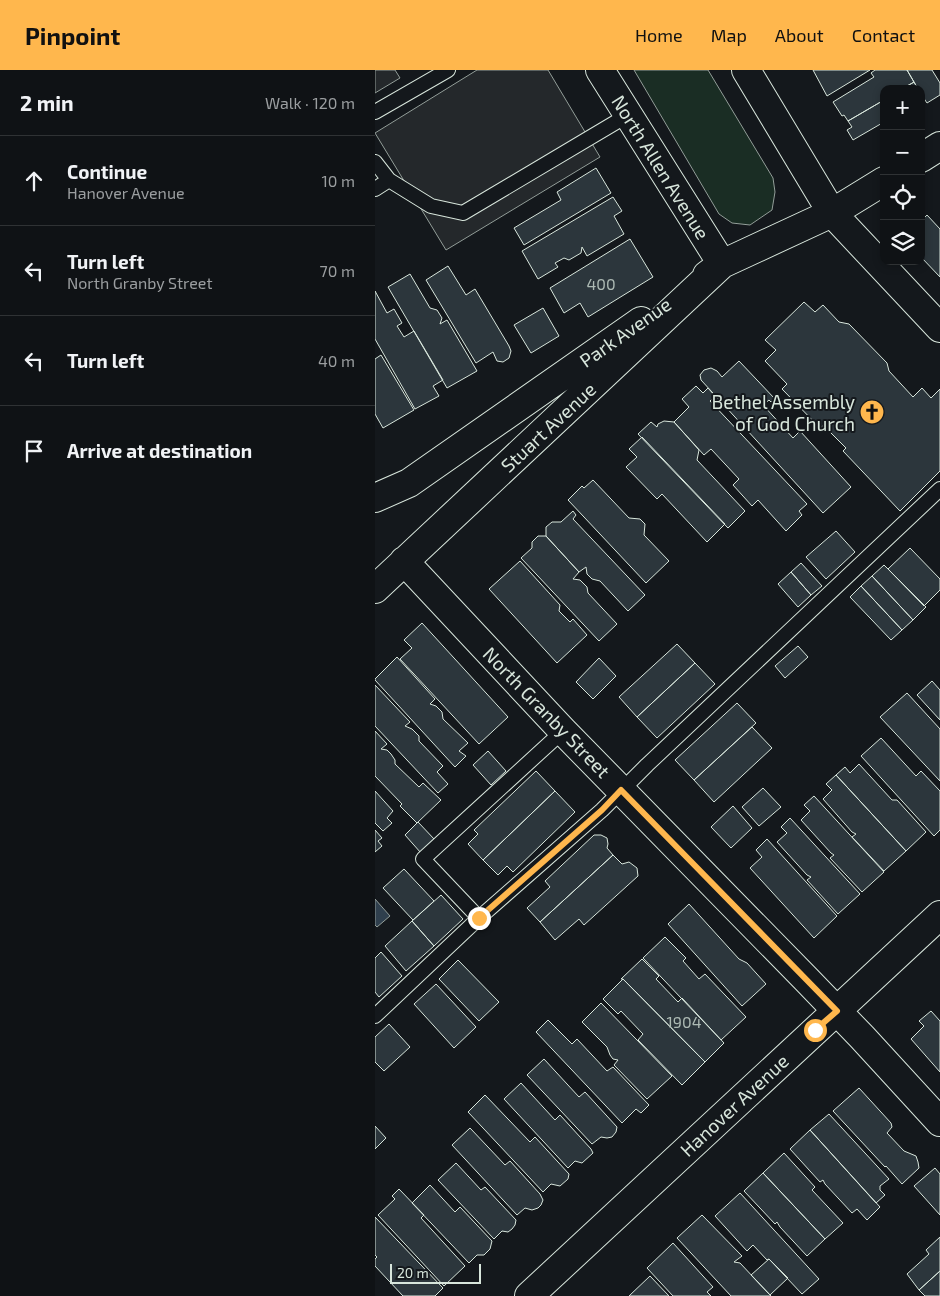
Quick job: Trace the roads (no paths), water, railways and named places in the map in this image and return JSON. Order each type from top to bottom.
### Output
[{"type":"street","name":"North Allen Avenue","points":[[600,70],[722,264]]},
{"type":"street","points":[[747,70],[832,213],[940,328]]},
{"type":"street","points":[[925,155],[940,146]]},
{"type":"street","name":"Park Avenue","points":[[375,498],[409,483],[722,264],[832,213],[880,183]]},
{"type":"street","name":"Stuart Avenue","points":[[375,589],[722,264]]},
{"type":"street","name":"North Granby Street","points":[[404,561],[563,730],[837,1011],[940,1122]]},
{"type":"street","name":"Hanover Avenue","points":[[529,1296],[940,915]]},
{"type":"lane","points":[[375,112],[448,70]]},
{"type":"lane","points":[[375,162],[389,180],[431,206],[463,213],[628,115]]},
{"type":"lane","points":[[375,189],[389,180]]},
{"type":"lane","points":[[375,1016],[479,918],[602,810],[940,489]]},
{"type":"lane","points":[[479,918],[423,860],[563,730]]},
{"type":"water","points":[[375,899],[390,916],[377,927],[375,925]]},
{"type":"place","name":"Bethel Assembly of God Church","points":[[872,412]]}]
